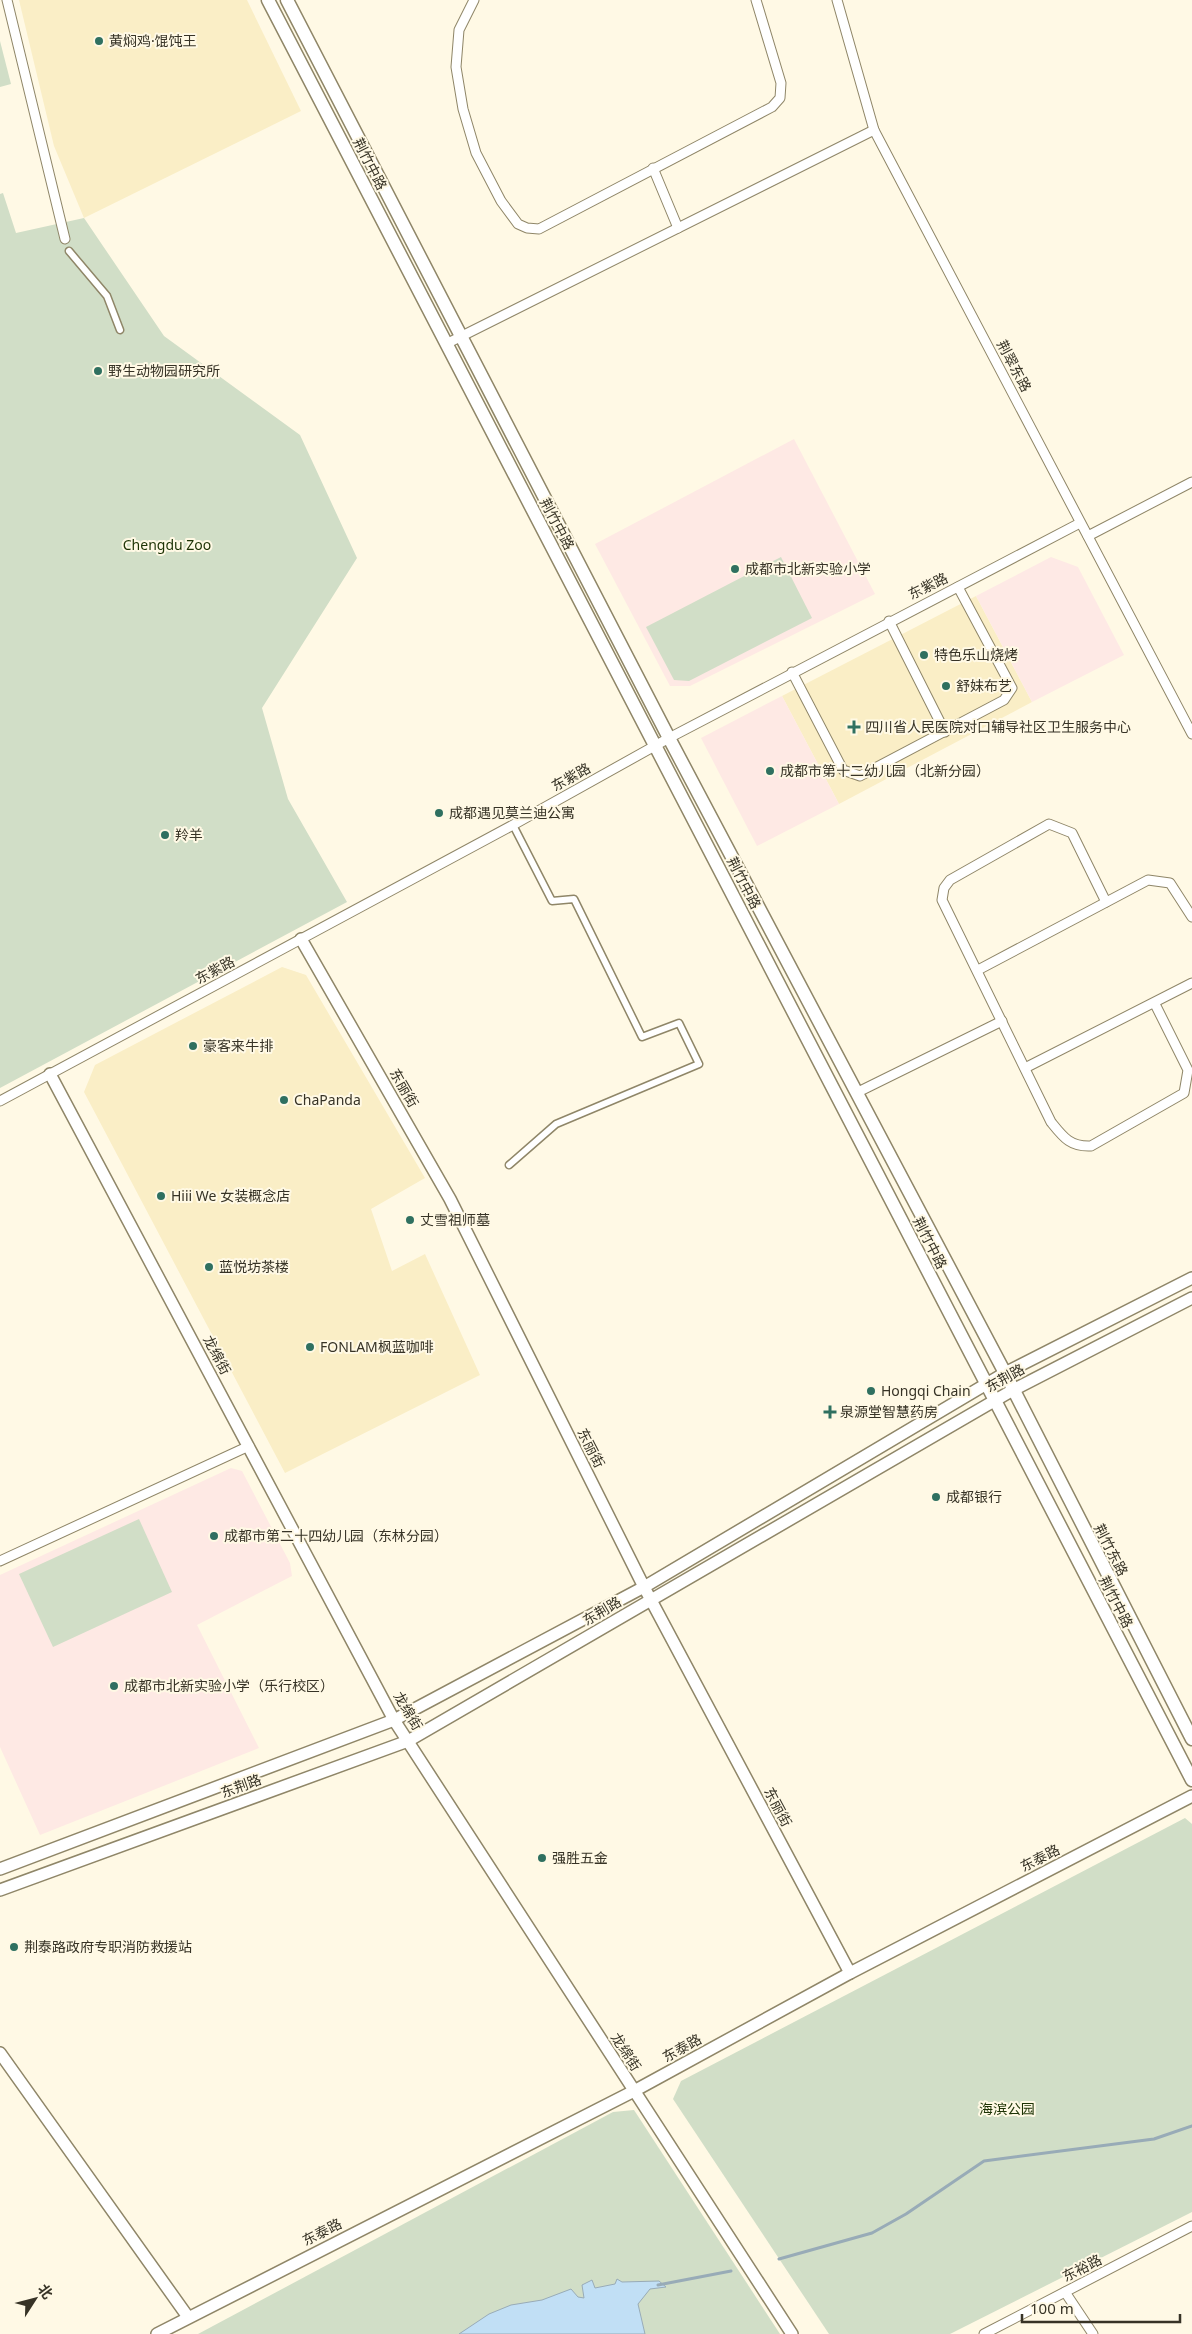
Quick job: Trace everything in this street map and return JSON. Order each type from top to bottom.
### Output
[{"type":"main road","name":"荆竹中路","points":[[268,0],[1192,1780]]},
{"type":"main road","name":"荆竹中路","points":[[287,0],[669,738],[1005,1373]]},
{"type":"main road","name":"荆竹东路","points":[[1005,1373],[1192,1739]]},
{"type":"street","points":[[7,0],[65,239]]},
{"type":"street","points":[[474,0],[459,30],[456,67],[463,109],[476,153],[501,201],[518,224],[527,228],[539,229],[653,168],[759,116],[772,107],[780,98],[781,83],[756,0]]},
{"type":"street","name":"荆翠东路","points":[[837,0],[874,130],[1192,734]]},
{"type":"street","points":[[446,344],[874,130]]},
{"type":"street","points":[[653,168],[678,228]]},
{"type":"street","points":[[69,251],[107,296],[120,330]]},
{"type":"street","points":[[1088,536],[1192,482]]},
{"type":"street","name":"东紫路","points":[[0,1101],[301,940],[792,672],[1080,523]]},
{"type":"street","points":[[792,672],[843,770],[860,776],[1004,700],[1012,688],[958,587]]},
{"type":"street","points":[[890,621],[945,732]]},
{"type":"street","points":[[509,1165],[556,1124],[700,1064],[679,1023],[642,1037],[574,899],[552,901],[513,824]]},
{"type":"street","points":[[1106,902],[1072,833],[1050,824],[950,880],[944,888],[942,900],[1051,1122],[1061,1135],[1077,1147],[1091,1146],[1184,1093],[1188,1070],[1155,1004]]},
{"type":"street","points":[[978,970],[1148,880],[1170,883],[1192,917]]},
{"type":"street","name":"东丽街","points":[[301,940],[450,1199],[650,1599],[850,1973]]},
{"type":"street","points":[[1025,1068],[1192,984]]},
{"type":"street","points":[[856,1093],[1002,1021]]},
{"type":"street","name":"龙绵街","points":[[50,1074],[394,1720],[792,2334]]},
{"type":"street","name":"东荆路","points":[[0,1869],[394,1720],[644,1587],[1005,1373],[1192,1278]]},
{"type":"street","name":"东荆路","points":[[0,1890],[408,1741],[1013,1390],[1192,1298]]},
{"type":"street","points":[[0,1561],[249,1446]]},
{"type":"street","name":"东泰路","points":[[157,2334],[634,2091],[850,1973],[1192,1796]]},
{"type":"street","points":[[0,2053],[188,2317]]},
{"type":"street","name":"东裕路","points":[[984,2334],[1192,2226]]},
{"type":"street","points":[[1065,2292],[1093,2334]]},
{"type":"shaded area","points":[[19,0],[247,0],[301,111],[84,218],[54,146]]},
{"type":"shaded area","name":"成都市北新实验小学","points":[[794,439],[875,594],[690,686],[670,686],[595,544]]},
{"type":"shaded area","points":[[1051,557],[1078,567],[1124,655],[1032,702],[976,596]]},
{"type":"shaded area","points":[[976,596],[1032,702],[839,804],[782,696]]},
{"type":"shaded area","name":"成都市第十二幼儿园（北新分园）","points":[[782,696],[839,804],[757,846],[701,738]]},
{"type":"shaded area","points":[[282,967],[306,975],[425,1178],[371,1209],[392,1271],[425,1254],[480,1375],[285,1473],[84,1092],[95,1065]]},
{"type":"shaded area","name":"成都市北新实验小学（乐行校区）","points":[[231,1468],[242,1471],[290,1563],[292,1576],[197,1625],[259,1748],[40,1835],[0,1747],[0,1575]]},
{"type":"green space","points":[[0,41],[11,84],[0,87]]},
{"type":"green space","name":"Chengdu Zoo","points":[[3,193],[16,233],[84,218],[164,336],[300,435],[357,558],[262,708],[288,799],[347,902],[0,1088],[0,194]]},
{"type":"green space","points":[[781,557],[812,618],[689,681],[674,680],[646,627]]},
{"type":"green space","points":[[139,1519],[172,1592],[53,1647],[19,1574]]},
{"type":"green space","name":"海滨公园","points":[[1185,1818],[1192,1824],[1192,2212],[950,2334],[829,2334],[673,2099],[681,2081]]},
{"type":"green space","points":[[634,2110],[780,2334],[198,2334],[613,2112]]},
{"type":"water","points":[[617,2279],[622,2282],[659,2281],[666,2287],[650,2289],[638,2304],[645,2334],[459,2334],[489,2314],[511,2305],[542,2300],[571,2289],[578,2297],[584,2298],[582,2285],[592,2280],[595,2288],[615,2284]]},
{"type":"waterway","points":[[779,2259],[872,2233],[906,2214],[984,2161],[1154,2139],[1192,2126]]},
{"type":"waterway","points":[[658,2285],[731,2271]]},
{"type":"place","name":"黄焖鸡·馄饨王","points":[[99,41]]},
{"type":"place","name":"野生动物园研究所","points":[[98,371]]},
{"type":"place","name":"成都市北新实验小学","points":[[735,569]]},
{"type":"place","name":"特色乐山烧烤","points":[[924,655]]},
{"type":"place","name":"舒妹布艺","points":[[946,686]]},
{"type":"place","name":"四川省人民医院对口辅导社区卫生服务中心","points":[[854,727]]},
{"type":"place","name":"成都市第十二幼儿园（北新分园）","points":[[770,771]]},
{"type":"place","name":"成都遇见莫兰迪公寓","points":[[439,813]]},
{"type":"place","name":"羚羊","points":[[165,835]]},
{"type":"place","name":"豪客来牛排","points":[[193,1046]]},
{"type":"place","name":"ChaPanda","points":[[284,1100]]},
{"type":"place","name":"Hiii We 女装概念店","points":[[161,1196]]},
{"type":"place","name":"丈雪祖师墓","points":[[410,1220]]},
{"type":"place","name":"蓝悦坊茶楼","points":[[209,1267]]},
{"type":"place","name":"FONLAM枫蓝咖啡","points":[[310,1347]]},
{"type":"place","name":"Hongqi Chain","points":[[871,1391]]},
{"type":"place","name":"泉源堂智慧药房","points":[[830,1412]]},
{"type":"place","name":"成都银行","points":[[936,1497]]},
{"type":"place","name":"成都市第二十四幼儿园（东林分园）","points":[[214,1536]]},
{"type":"place","name":"成都市北新实验小学（乐行校区）","points":[[114,1686]]},
{"type":"place","name":"强胜五金","points":[[542,1858]]},
{"type":"place","name":"荆泰路政府专职消防救援站","points":[[14,1947]]}]
